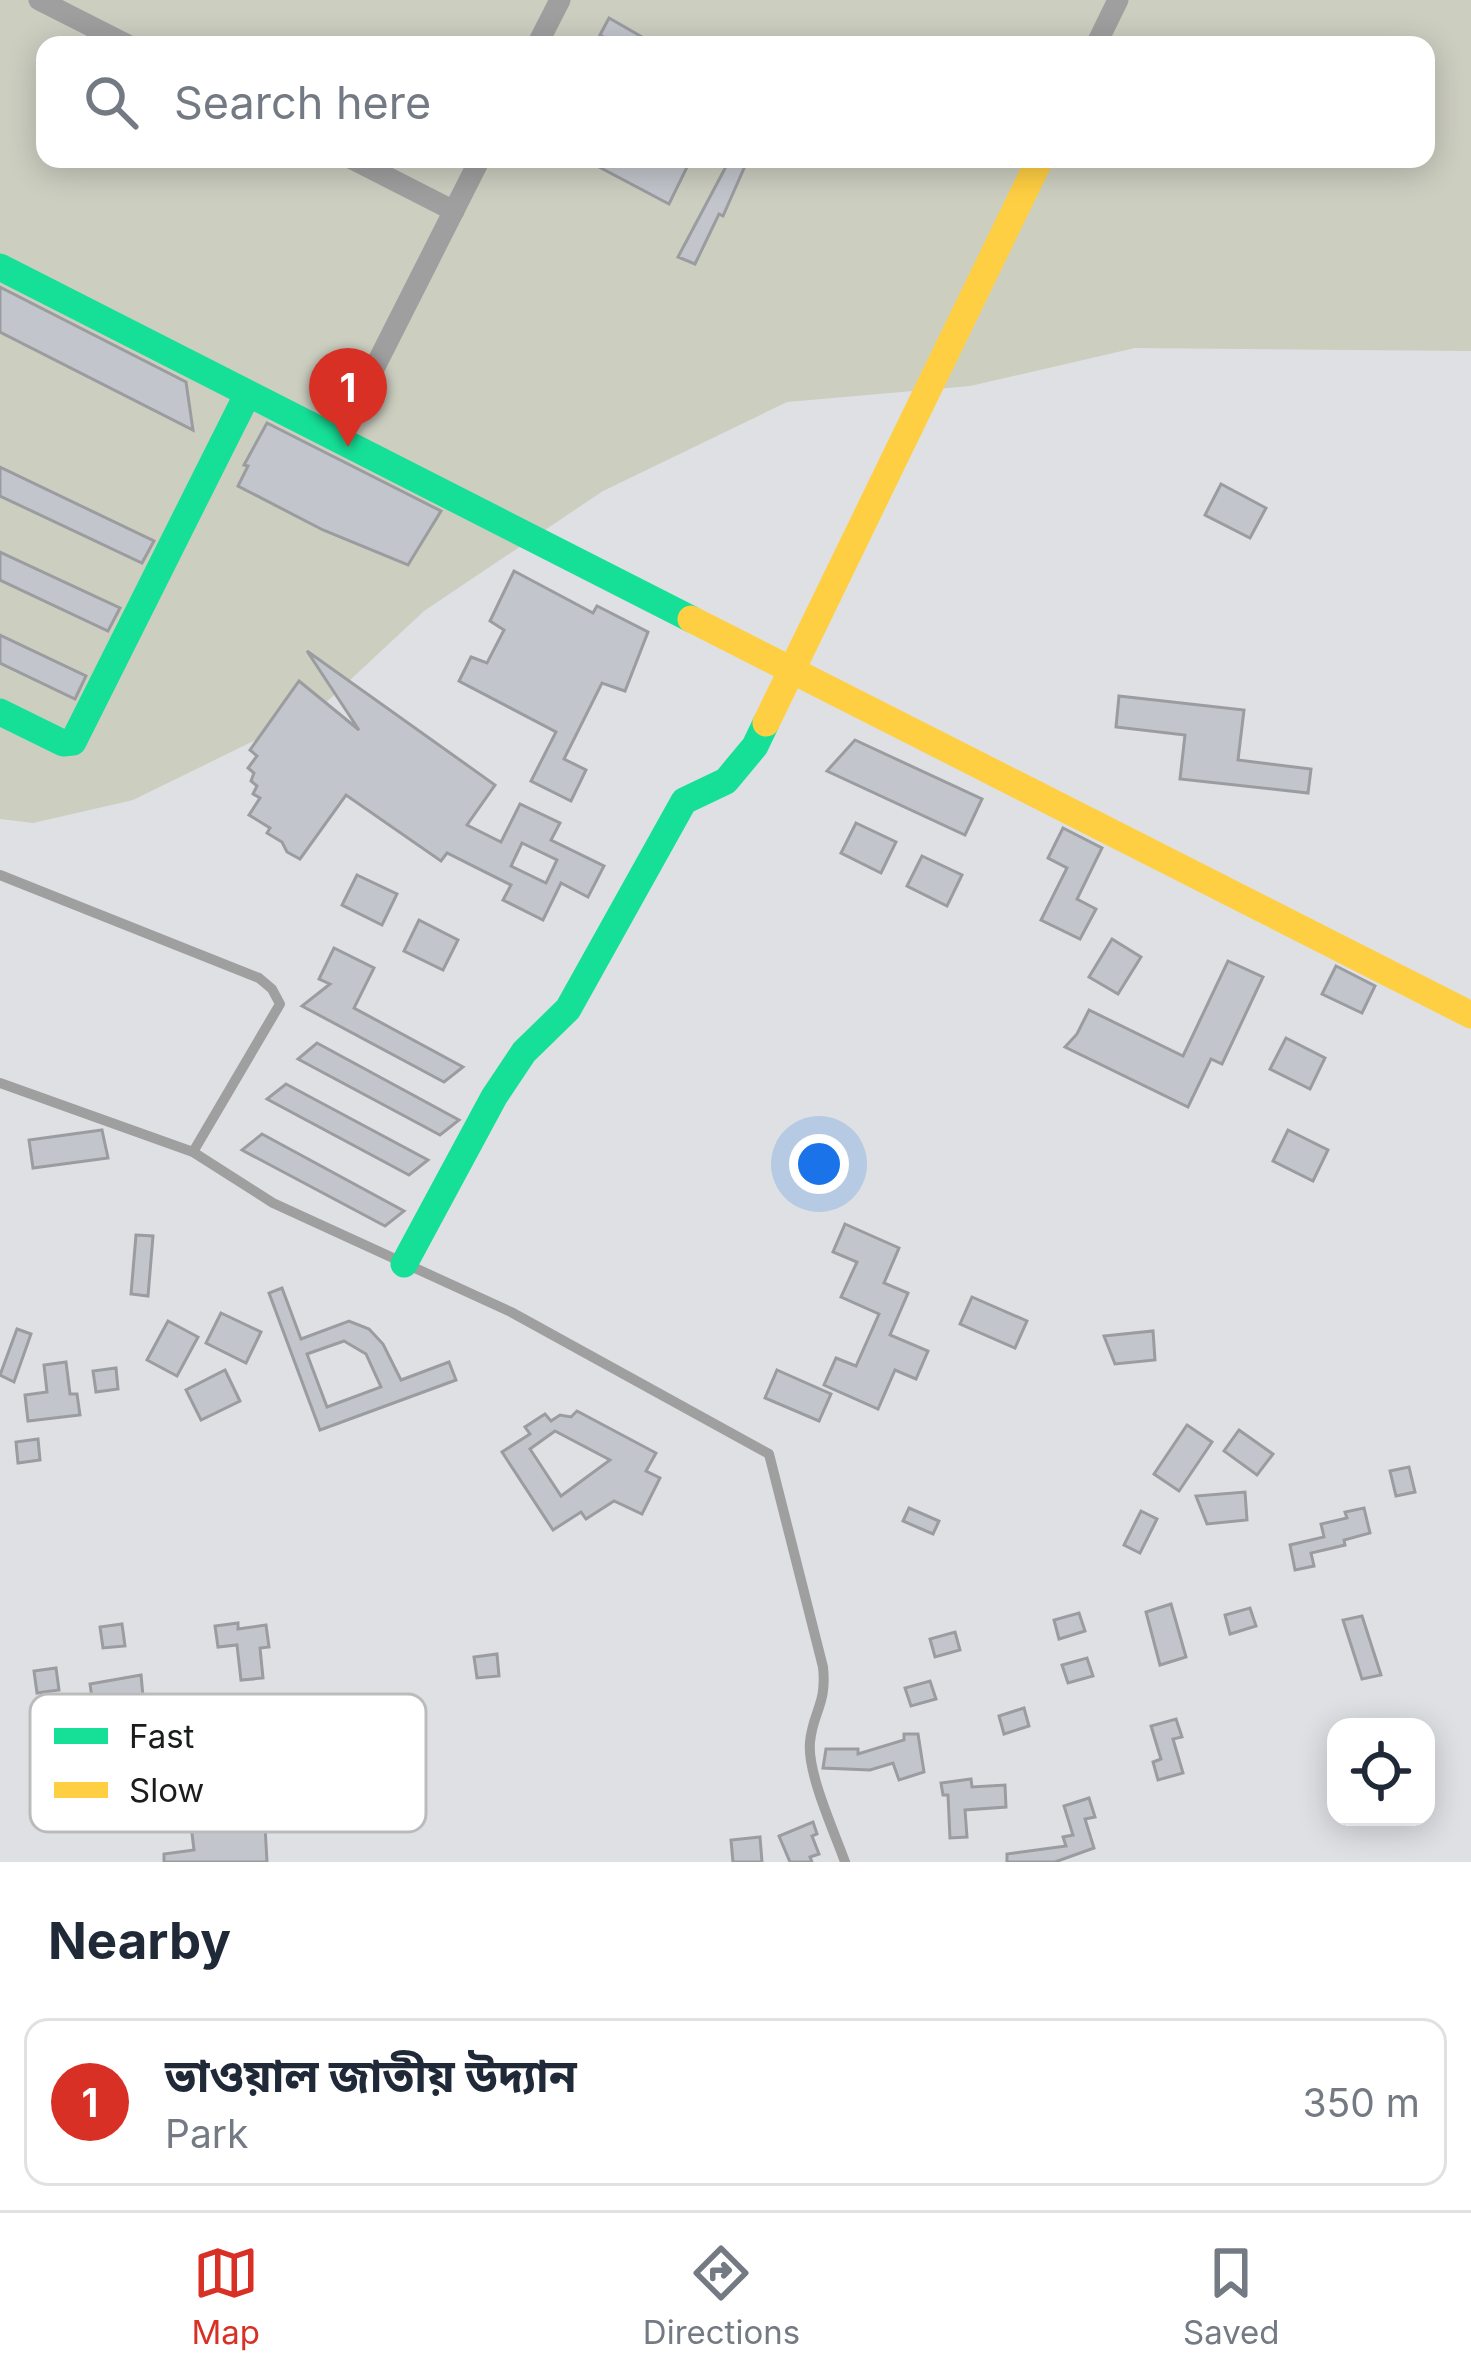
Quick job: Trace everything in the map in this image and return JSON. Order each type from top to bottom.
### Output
[{"type":"street","points":[[39,0],[110,36]]},
{"type":"street","points":[[542,36],[560,0]]},
{"type":"street","points":[[1100,36],[1118,0]]},
{"type":"street","points":[[370,168],[454,211]]},
{"type":"street","points":[[338,440],[476,168]]},
{"type":"street","points":[[404,1264],[494,1097],[524,1052],[568,1009],[684,801],[726,782],[743,765],[1036,168]]},
{"type":"street","points":[[0,267],[1471,1015]]},
{"type":"street","points":[[0,712],[63,743],[73,742],[247,395]]},
{"type":"lane","points":[[0,875],[259,978],[272,989],[280,1004],[193,1152]]},
{"type":"lane","points":[[0,1083],[193,1152],[274,1203],[512,1312],[769,1454],[823,1667],[826,1693],[810,1742],[844,1862]]},
{"type":"shaded area","points":[[0,0],[1471,0],[1471,351],[1135,348],[970,386],[787,402],[603,491],[424,611],[319,709],[133,800],[33,823],[0,819]]},
{"type":"building","points":[[609,18],[640,36],[602,36]]},
{"type":"building","points":[[601,168],[687,168],[669,204]]},
{"type":"building","points":[[725,168],[744,168],[695,264],[678,257]]},
{"type":"building","points":[[0,287],[186,382],[193,430],[0,332]]},
{"type":"building","points":[[267,423],[441,511],[408,565],[323,530],[238,486]]},
{"type":"building","points":[[0,467],[154,541],[142,563],[0,496]]},
{"type":"building","points":[[1221,484],[1266,508],[1250,538],[1205,515]]},
{"type":"building","points":[[0,552],[120,608],[108,631],[0,580]]},
{"type":"building","points":[[514,571],[593,613],[597,606],[648,632],[625,691],[602,683],[564,759],[586,770],[571,801],[531,781],[556,732],[459,681],[471,657],[487,663],[504,630],[490,621]]},
{"type":"building","points":[[0,635],[86,676],[75,699],[0,663]]},
{"type":"building","points":[[307,651],[495,785],[467,825],[501,842],[520,804],[560,823],[551,840],[604,866],[588,897],[561,883],[543,920],[503,900],[511,885],[447,853],[441,861],[346,795],[300,859],[287,852],[282,842],[267,833],[270,828],[249,815],[260,798],[253,794],[257,786],[248,768],[257,756],[250,750],[299,681],[359,730]],"holes":[[[522,843],[557,860],[546,883],[511,866]]]},
{"type":"building","points":[[1119,696],[1244,710],[1238,760],[1311,769],[1308,793],[1180,779],[1185,735],[1116,727]]},
{"type":"building","points":[[855,740],[982,799],[965,835],[827,771]]},
{"type":"building","points":[[856,823],[896,842],[881,873],[841,853]]},
{"type":"building","points":[[1063,828],[1102,848],[1077,899],[1096,909],[1080,939],[1041,920],[1067,868],[1048,858]]},
{"type":"building","points":[[922,856],[962,875],[947,906],[907,886]]},
{"type":"building","points":[[357,875],[397,894],[382,925],[342,905]]},
{"type":"building","points":[[419,920],[458,940],[443,970],[404,951]]},
{"type":"building","points":[[1112,939],[1141,957],[1118,994],[1089,977]]},
{"type":"building","points":[[334,948],[374,968],[354,1008],[463,1067],[444,1082],[302,1006],[330,984],[319,979]]},
{"type":"building","points":[[1228,961],[1263,977],[1222,1064],[1211,1059],[1188,1107],[1065,1047],[1089,1010],[1183,1056]]},
{"type":"building","points":[[1336,966],[1375,986],[1362,1013],[1322,994]]},
{"type":"building","points":[[1286,1038],[1325,1058],[1310,1089],[1270,1069]]},
{"type":"building","points":[[317,1043],[459,1120],[440,1135],[298,1059]]},
{"type":"building","points":[[286,1084],[428,1160],[409,1175],[267,1099]]},
{"type":"building","points":[[102,1130],[108,1158],[33,1168],[29,1140]]},
{"type":"building","points":[[1288,1130],[1328,1150],[1313,1181],[1273,1161]]},
{"type":"building","points":[[262,1134],[404,1211],[385,1226],[242,1150]]},
{"type":"building","points":[[845,1224],[899,1248],[884,1283],[908,1293],[890,1335],[928,1351],[916,1379],[895,1370],[878,1409],[824,1385],[836,1358],[856,1366],[879,1314],[841,1297],[857,1262],[833,1252]]},
{"type":"building","points":[[136,1235],[153,1236],[148,1296],[131,1294]]},
{"type":"building","points":[[282,1288],[301,1339],[349,1321],[369,1329],[383,1344],[401,1380],[449,1362],[456,1380],[320,1430],[269,1293]],"holes":[[[344,1341],[366,1354],[381,1387],[327,1407],[307,1354]]]},
{"type":"building","points":[[972,1297],[1027,1321],[1015,1348],[960,1324]]},
{"type":"building","points":[[221,1313],[261,1332],[246,1363],[206,1343]]},
{"type":"building","points":[[168,1321],[198,1337],[177,1376],[147,1360]]},
{"type":"building","points":[[17,1329],[31,1334],[14,1382],[0,1375]]},
{"type":"building","points":[[1153,1331],[1155,1360],[1115,1364],[1104,1336]]},
{"type":"building","points":[[66,1362],[70,1394],[77,1394],[80,1415],[28,1421],[25,1395],[47,1392],[44,1365]]},
{"type":"building","points":[[116,1368],[118,1389],[96,1392],[93,1371]]},
{"type":"building","points":[[225,1370],[240,1401],[201,1420],[186,1390]]},
{"type":"building","points":[[777,1370],[831,1394],[819,1421],[765,1398]]},
{"type":"building","points":[[577,1411],[656,1453],[646,1471],[660,1478],[642,1514],[614,1501],[586,1519],[581,1512],[553,1530],[502,1452],[530,1434],[525,1427],[545,1414],[551,1421],[560,1415],[571,1417]],"holes":[[[555,1431],[610,1460],[561,1496],[530,1449]]]},
{"type":"building","points":[[1187,1425],[1212,1442],[1179,1491],[1154,1474]]},
{"type":"building","points":[[1239,1430],[1273,1454],[1257,1475],[1224,1451]]},
{"type":"building","points":[[38,1439],[40,1460],[18,1463],[16,1442]]},
{"type":"building","points":[[1409,1467],[1415,1492],[1396,1496],[1390,1471]]},
{"type":"building","points":[[1245,1492],[1247,1520],[1207,1524],[1196,1496]]},
{"type":"building","points":[[909,1508],[939,1521],[933,1534],[903,1521]]},
{"type":"building","points":[[1364,1508],[1370,1533],[1311,1553],[1314,1566],[1295,1570],[1290,1545],[1324,1537],[1321,1524]]},
{"type":"building","points":[[1141,1511],[1157,1519],[1140,1553],[1124,1545]]},
{"type":"building","points":[[1171,1604],[1186,1657],[1160,1665],[1146,1612]]},
{"type":"building","points":[[1250,1608],[1256,1626],[1230,1634],[1225,1615]]},
{"type":"building","points":[[1079,1613],[1085,1631],[1059,1639],[1054,1620]]},
{"type":"building","points":[[1362,1616],[1381,1675],[1362,1679],[1343,1620]]},
{"type":"building","points":[[238,1623],[238,1629],[266,1625],[269,1647],[260,1648],[263,1678],[241,1680],[237,1645],[218,1647],[215,1626]]},
{"type":"building","points":[[122,1624],[125,1646],[103,1648],[100,1627]]},
{"type":"building","points":[[955,1632],[960,1650],[935,1657],[930,1639]]},
{"type":"building","points":[[497,1654],[499,1676],[477,1678],[474,1657]]},
{"type":"building","points":[[1087,1658],[1093,1676],[1068,1683],[1062,1665]]},
{"type":"building","points":[[56,1668],[59,1690],[37,1693],[34,1671]]},
{"type":"building","points":[[141,1675],[143,1694],[91,1694],[90,1684]]},
{"type":"building","points":[[930,1681],[936,1699],[911,1706],[905,1688]]},
{"type":"building","points":[[1024,1708],[1029,1726],[1004,1734],[999,1716]]},
{"type":"building","points":[[1176,1719],[1182,1737],[1173,1739],[1183,1773],[1158,1780],[1153,1762],[1161,1759],[1151,1726]]},
{"type":"building","points":[[904,1734],[918,1734],[924,1772],[899,1780],[893,1763],[870,1770],[823,1768],[826,1749],[858,1749],[858,1754],[904,1740]]},
{"type":"building","points":[[971,1779],[972,1787],[1005,1785],[1006,1807],[965,1810],[967,1837],[950,1838],[948,1795],[943,1795],[941,1783]]},
{"type":"building","points":[[1089,1798],[1095,1817],[1085,1819],[1094,1848],[1055,1862],[1007,1862],[1007,1854],[1066,1846],[1063,1837],[1073,1835],[1064,1806]]},
{"type":"building","points":[[813,1822],[819,1854],[810,1857],[812,1862],[790,1862],[779,1836]]},
{"type":"building","points":[[192,1832],[265,1832],[267,1862],[164,1862],[164,1854],[194,1850]]},
{"type":"building","points":[[760,1837],[762,1862],[733,1862],[731,1840]]},
{"type":"traffic: fast","points":[[0,267],[691,619]]},
{"type":"traffic: fast","points":[[0,712],[63,743],[73,742],[247,395]]},
{"type":"traffic: fast","points":[[404,1264],[494,1097],[524,1052],[568,1009],[684,801],[726,781],[755,746],[766,723]]},
{"type":"traffic: slow","points":[[766,723],[1036,168]]},
{"type":"traffic: slow","points":[[691,619],[1471,1015]]},
{"type":"place","name":"ভাওয়াল জাতীয় উদ্যান","points":[[348,447]]}]
